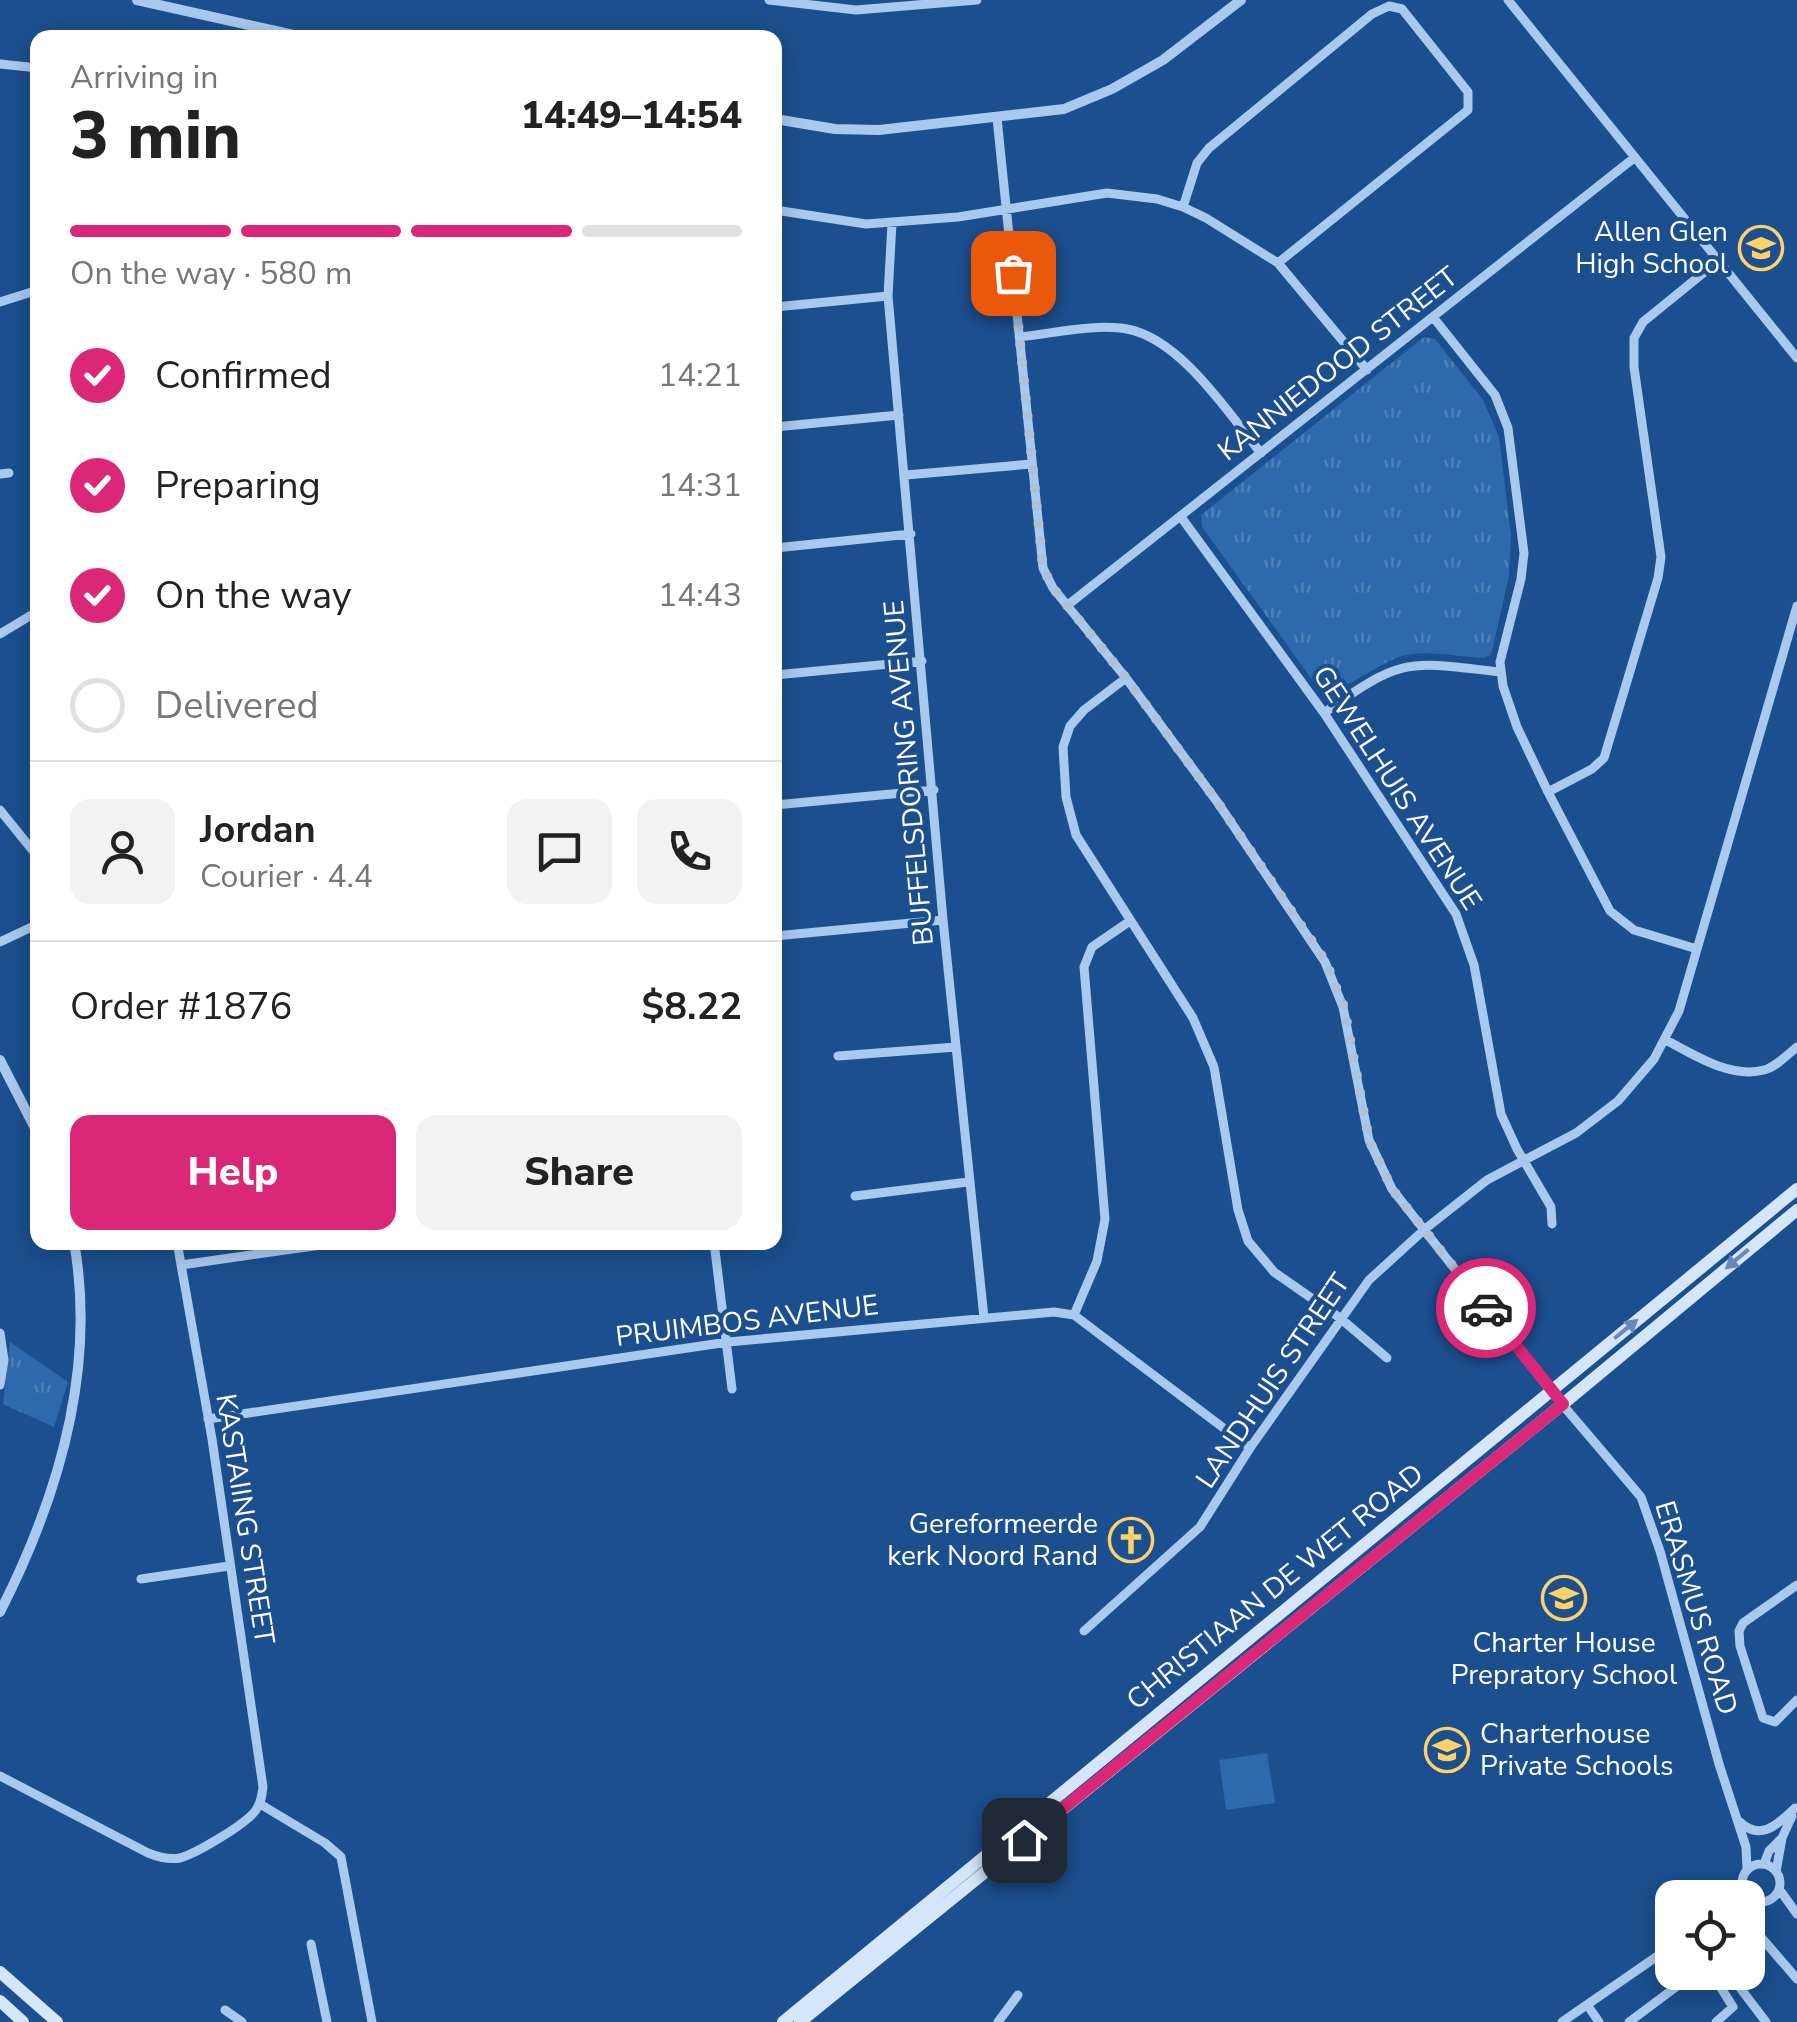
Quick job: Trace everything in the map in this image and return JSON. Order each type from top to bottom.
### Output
[{"type":"main road","name":"CHRISTIAAN DE WET ROAD","points":[[783,2022],[1797,1190]]},
{"type":"main road","name":"CHRISTIAAN DE WET ROAD","points":[[800,2022],[1797,1210]]},
{"type":"main road","points":[[0,1972],[57,2022]]},
{"type":"main road","points":[[0,2001],[23,2022]]},
{"type":"street","points":[[137,0],[271,30]]},
{"type":"street","points":[[769,0],[856,10],[976,0]]},
{"type":"street","points":[[782,120],[858,130],[1052,112],[1091,100],[1172,54],[1241,0]]},
{"type":"street","points":[[1508,0],[1797,358]]},
{"type":"street","points":[[1183,206],[1197,163],[1209,148],[1372,14],[1389,6],[1402,10],[1468,92],[1468,110],[1278,263]]},
{"type":"street","points":[[0,64],[30,67]]},
{"type":"street","name":"ERASMUS ROAD","points":[[997,118],[1043,568],[1053,588],[1126,678],[1218,803],[1326,962],[1344,1007],[1364,1121],[1375,1156],[1392,1189],[1550,1390],[1641,1498],[1746,1847],[1746,1870]]},
{"type":"street","name":"KANNIEDOOD STREET","points":[[1069,604],[1634,158]]},
{"type":"street","points":[[782,211],[838,222],[892,224],[1107,193],[1183,206],[1278,263],[1366,370]]},
{"type":"street","name":"BUFFELSDORING AVENUE","points":[[892,224],[888,296],[968,1182],[984,1318]]},
{"type":"street","points":[[1548,792],[1592,769],[1604,758],[1658,578],[1661,557],[1634,367],[1635,334],[1643,322],[1718,261]]},
{"type":"street","points":[[0,302],[30,293]]},
{"type":"street","points":[[782,306],[888,296]]},
{"type":"street","points":[[1433,317],[1494,394],[1509,432],[1524,553],[1500,672],[1511,714],[1610,912],[1634,930],[1698,950]]},
{"type":"street","points":[[1019,337],[1114,328],[1142,334],[1192,369],[1261,453]]},
{"type":"street","points":[[782,426],[900,415]]},
{"type":"street","points":[[906,476],[1031,464]]},
{"type":"street","name":"GEWELHUIS AVENUE","points":[[1180,517],[1324,714],[1456,914],[1474,966],[1501,1114],[1551,1207],[1552,1224]]},
{"type":"street","points":[[782,547],[911,534]]},
{"type":"street","name":"LANDHUIS STREET","points":[[1084,1631],[1195,1533],[1368,1280],[1488,1180],[1576,1133],[1610,1108],[1641,1076],[1666,1040],[1679,1011],[1797,606]]},
{"type":"street","points":[[0,634],[30,615]]},
{"type":"street","points":[[782,674],[922,662]]},
{"type":"street","points":[[1324,714],[1381,674],[1408,665],[1500,672]]},
{"type":"street","points":[[1126,678],[1075,718],[1066,736],[1062,764],[1076,835],[1193,1018],[1207,1048],[1217,1082],[1238,1210],[1248,1241],[1274,1272],[1340,1318],[1387,1358]]},
{"type":"street","points":[[782,804],[934,790]]},
{"type":"street","points":[[0,810],[30,847]]},
{"type":"street","points":[[782,935],[944,920]]},
{"type":"street","points":[[1130,920],[1092,946],[1084,967],[1105,1219],[1097,1261],[1074,1315],[1250,1448]]},
{"type":"street","points":[[0,942],[30,928]]},
{"type":"street","points":[[1666,1040],[1711,1064],[1761,1071],[1797,1047]]},
{"type":"street","points":[[838,1056],[956,1047]]},
{"type":"street","points":[[0,1060],[30,1118]]},
{"type":"street","points":[[855,1196],[968,1182]]},
{"type":"street","points":[[0,1612],[39,1522],[76,1400],[82,1334],[75,1250]]},
{"type":"street","name":"KASTAIING STREET","points":[[178,1250],[263,1786],[260,1804]]},
{"type":"street","points":[[181,1266],[288,1250]]},
{"type":"street","points":[[715,1250],[732,1389]]},
{"type":"street","name":"PRUIMBOS AVENUE","points":[[208,1419],[728,1342],[1054,1312],[1074,1315]]},
{"type":"street","points":[[0,1333],[4,1360],[0,1385]]},
{"type":"street","points":[[141,1579],[229,1566]]},
{"type":"street","points":[[1797,1585],[1743,1624],[1738,1637],[1762,1718],[1775,1722],[1797,1700]]},
{"type":"street","points":[[0,1776],[148,1853],[170,1859],[184,1856],[218,1837],[247,1819],[260,1804],[325,1843],[341,1858],[372,2022]]},
{"type":"street","points":[[1735,1816],[1742,1826],[1760,1832],[1776,1826],[1796,1806]]},
{"type":"street","points":[[1796,1806],[1782,1838],[1776,1872],[1779,1889],[1796,1913]]},
{"type":"street","points":[[1744,1880],[1746,1870],[1762,1864],[1782,1838]]},
{"type":"street","name":"ERASMUS ROAD","points":[[1746,1847],[1762,1864]]},
{"type":"street","points":[[1762,1864],[1776,1872]]},
{"type":"street","points":[[1769,1901],[1779,1889]]},
{"type":"street","points":[[1765,1901],[1796,1913]]},
{"type":"street","points":[[1765,1941],[1797,1978]]},
{"type":"street","points":[[311,1944],[326,2022]]},
{"type":"street","points":[[1562,2022],[1655,1958]]},
{"type":"street","points":[[1629,2022],[1672,1990]]},
{"type":"street","points":[[1718,2022],[1732,2007],[1722,1990]]},
{"type":"street","points":[[1742,1990],[1766,2022]]},
{"type":"street","points":[[998,2022],[1018,1995]]},
{"type":"street","points":[[1588,2006],[1599,2022]]},
{"type":"street","points":[[225,2010],[242,2022]]},
{"type":"green space","points":[[1424,337],[1435,339],[1483,400],[1499,437],[1511,536],[1509,576],[1491,655],[1484,658],[1411,654],[1340,688],[1321,692],[1202,527],[1201,515]]},
{"type":"green space","points":[[10,1342],[68,1382],[54,1427],[3,1404]]},
{"type":"green space","points":[[1267,1753],[1275,1803],[1226,1810],[1219,1760]]},
{"type":"way so far","points":[[1013,273],[1043,568],[1053,588],[1126,678],[1218,803],[1315,945],[1344,1007],[1364,1121],[1382,1171],[1486,1308]]},
{"type":"place","name":"Allen Glen High School","points":[[1761,248]]},
{"type":"place","name":"Gereformeerde kerk Noord Rand","points":[[1131,1540]]},
{"type":"place","name":"Charter House Prepratory School","points":[[1564,1598]]},
{"type":"place","name":"Charterhouse Private Schools","points":[[1447,1750]]},
{"type":"route","points":[[1024,1840],[1563,1404],[1486,1308]]}]
